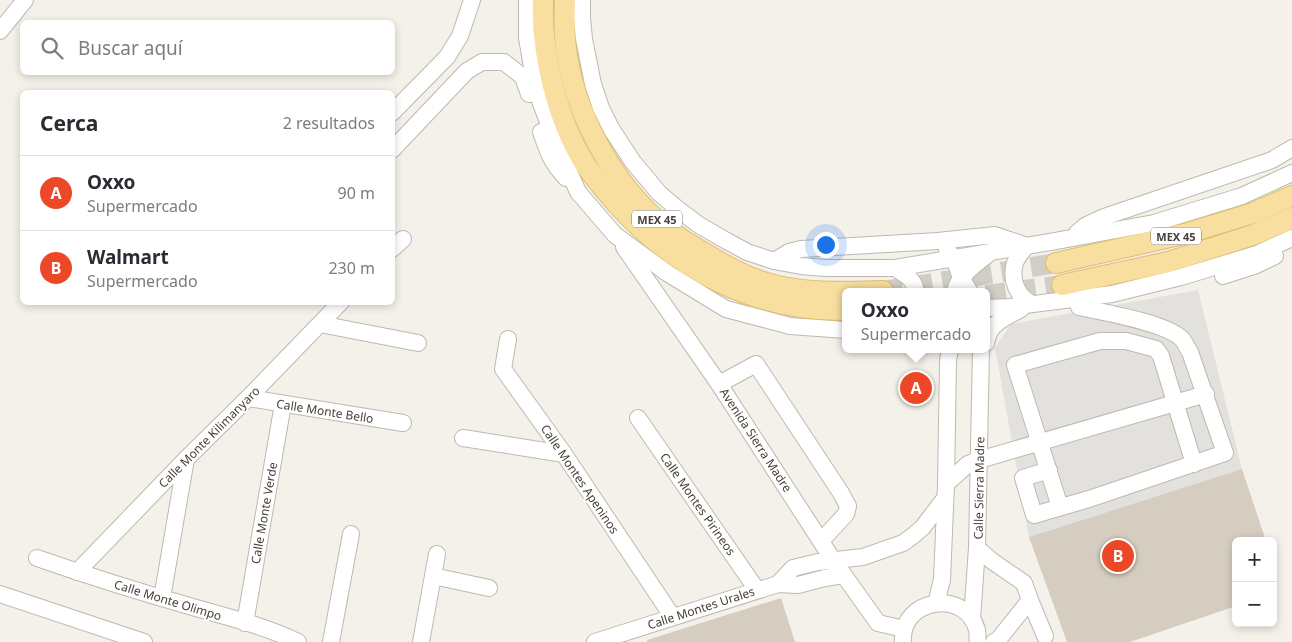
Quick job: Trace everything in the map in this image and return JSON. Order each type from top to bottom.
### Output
[{"type":"main road","name":"MEX 45","points":[[543,0],[544,29],[551,80],[567,128],[584,162],[596,180],[624,213],[662,248],[681,261],[700,273],[737,290],[804,308],[842,310]]},
{"type":"main road","name":"MEX 45","points":[[565,0],[565,40],[568,60],[582,109],[604,154],[636,198],[660,222],[682,240],[730,268],[769,284],[800,290],[842,292]]},
{"type":"main road","name":"MEX 45","points":[[1056,262],[1188,233],[1253,213],[1292,196]]},
{"type":"main road","name":"MEX 45","points":[[1057,293],[1168,262],[1253,234],[1292,218]]},
{"type":"street","points":[[0,32],[25,0]]},
{"type":"street","points":[[395,110],[447,57],[460,36],[472,0]]},
{"type":"street","points":[[527,0],[527,38],[536,90],[554,138],[578,192]]},
{"type":"street","points":[[582,0],[584,40],[593,84],[601,108],[612,130],[633,162],[659,192],[699,225],[747,252],[774,261],[826,268],[895,268],[992,252],[1154,224],[1242,196],[1292,173]]},
{"type":"street","points":[[395,147],[467,71],[482,62],[504,62],[523,77],[550,158],[616,237],[667,273],[726,309],[790,326],[842,330]]},
{"type":"street","points":[[1071,238],[1085,226],[1104,217],[1272,160],[1292,148]]},
{"type":"street","points":[[774,261],[789,252],[802,249],[938,241],[995,235],[1026,246]]},
{"type":"street","name":"Avenida Sierra Madre","points":[[616,237],[719,384],[843,575],[878,622],[901,637]]},
{"type":"street","points":[[990,331],[1003,318],[1057,293],[1112,294],[1181,277],[1257,254],[1292,238]]},
{"type":"street","points":[[938,241],[954,258],[962,287]]},
{"type":"street","points":[[1026,246],[1016,262],[1013,274],[1016,289],[1024,300],[1032,304]]},
{"type":"street","points":[[1079,307],[1204,281],[1254,266],[1292,248]]},
{"type":"street","points":[[962,287],[992,252]]},
{"type":"street","points":[[895,268],[909,276],[916,288]]},
{"type":"street","points":[[1049,470],[1023,478],[1034,515],[1089,499],[1226,453],[1190,352],[1182,339],[1172,331],[1152,324],[1079,307],[1057,293]]},
{"type":"street","points":[[990,308],[1032,304]]},
{"type":"street","name":"Calle Monte Kilimanyaro","points":[[77,572],[338,305]]},
{"type":"street","points":[[320,324],[418,343]]},
{"type":"street","name":"Calle Montes Apeninos","points":[[508,338],[503,369],[564,454],[672,616]]},
{"type":"street","points":[[1060,507],[1015,365],[1100,341],[1126,341],[1156,348],[1161,356],[1194,464]]},
{"type":"street","points":[[936,603],[942,580],[946,491],[948,378],[946,353]]},
{"type":"street","name":"Calle Sierra Madre","points":[[978,642],[977,630],[972,619],[977,548],[983,353]]},
{"type":"street","points":[[719,384],[756,364],[841,493],[848,506],[846,514],[821,541]]},
{"type":"street","name":"Calle Montes Urales","points":[[778,584],[793,568],[818,562],[863,556],[903,543],[914,536],[922,527],[946,491],[968,464],[1206,394]]},
{"type":"street","name":"Calle Monte Bello","points":[[248,398],[403,423]]},
{"type":"street","name":"Calle Monte Verde","points":[[245,622],[283,404]]},
{"type":"street","name":"Calle Montes Pirineos","points":[[638,418],[757,590]]},
{"type":"street","points":[[463,438],[564,454]]},
{"type":"street","points":[[162,598],[186,459]]},
{"type":"street","points":[[331,642],[351,534]]},
{"type":"street","points":[[977,548],[1024,583],[1045,636]]},
{"type":"street","points":[[421,642],[437,554]]},
{"type":"street","name":"Calle Monte Olimpo","points":[[37,558],[77,572],[245,622],[298,642]]},
{"type":"street","name":"Calle Montes Urales","points":[[595,642],[672,616],[778,584],[798,585],[843,575]]},
{"type":"street","points":[[433,576],[489,588]]},
{"type":"street","points":[[0,594],[144,642]]},
{"type":"street","points":[[994,642],[998,640],[1030,600]]},
{"type":"street","points":[[901,637],[911,616],[922,607],[936,603],[950,604],[962,610],[972,619]]},
{"type":"shaded area","points":[[1198,290],[1242,469],[1029,537],[995,348],[1011,324]]},
{"type":"building","points":[[1242,469],[1265,537],[1232,537],[1232,607],[1130,642],[1067,642],[1029,537]]},
{"type":"building","points":[[781,598],[795,642],[647,642],[647,640]]},
{"type":"tunnel","points":[[902,288],[1056,263]]},
{"type":"tunnel","points":[[990,294],[1062,285]]},
{"type":"place","name":"Oxxo","points":[[916,388]]},
{"type":"place","name":"Walmart","points":[[1118,556]]}]
